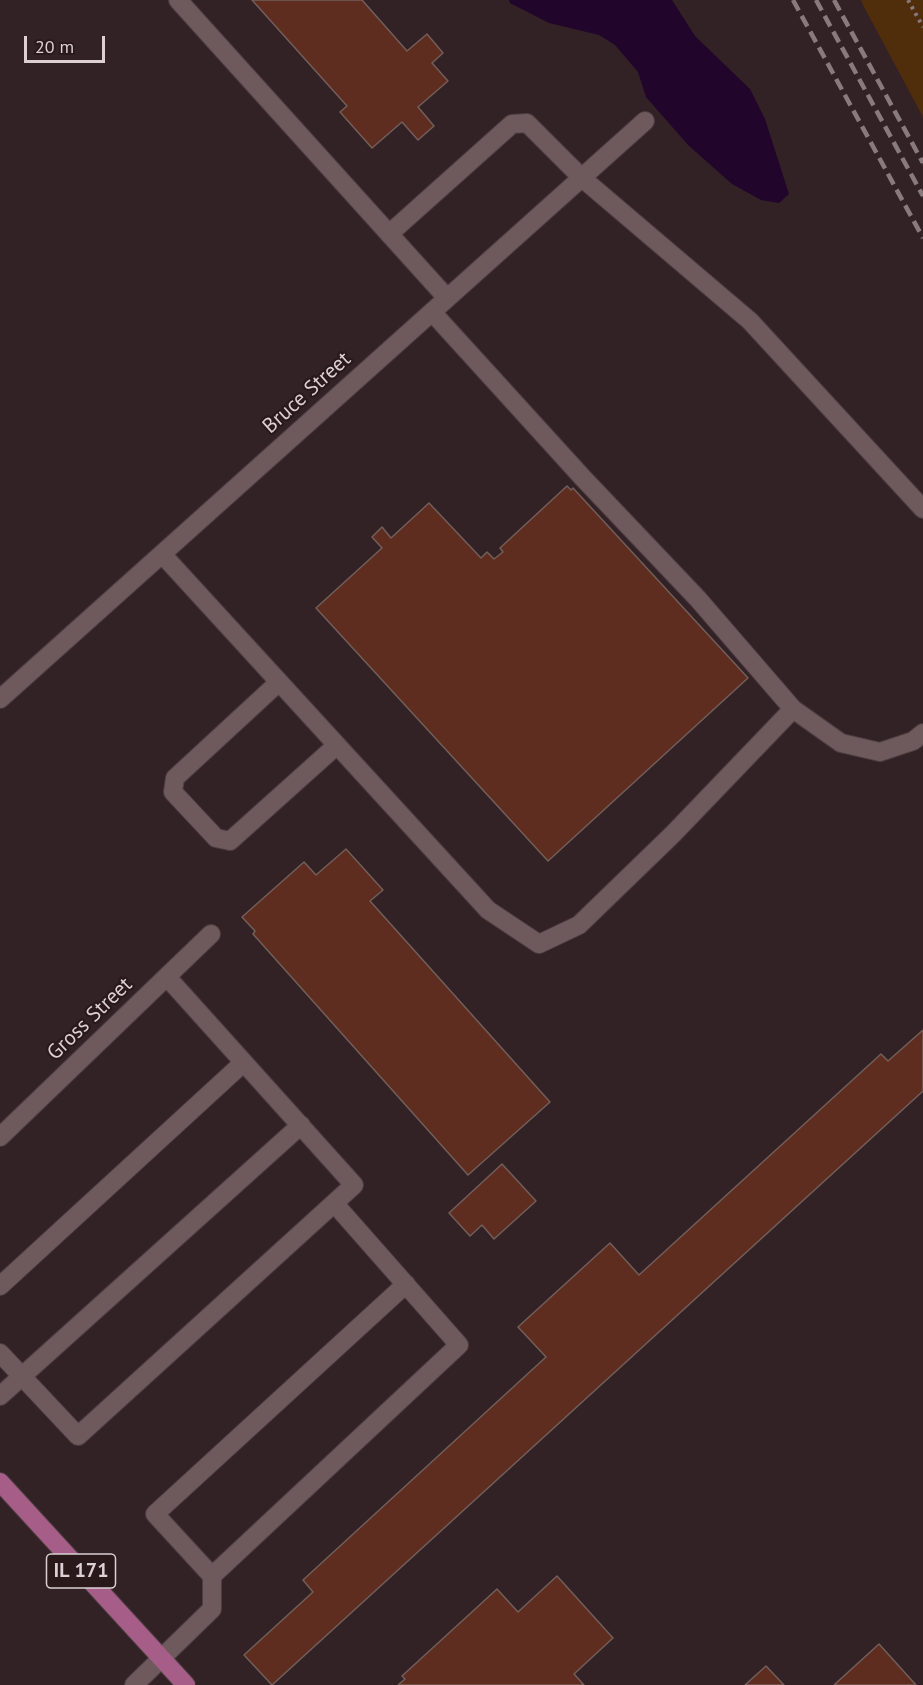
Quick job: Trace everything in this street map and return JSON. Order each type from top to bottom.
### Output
[{"type":"main road","name":"IL 171","points":[[0,1482],[186,1685]]},
{"type":"street","points":[[178,0],[447,298]]},
{"type":"street","name":"Bruce Street","points":[[0,699],[645,121]]},
{"type":"street","points":[[389,234],[512,124],[527,123],[582,177],[750,321],[923,508]]},
{"type":"street","points":[[432,312],[583,478],[698,599],[793,709],[841,743],[880,752],[913,741],[923,733]]},
{"type":"street","points":[[162,554],[488,910],[539,944],[579,925],[673,834],[793,709]]},
{"type":"street","points":[[279,682],[175,777],[173,792],[216,838],[230,841],[337,744]]},
{"type":"street","name":"Gross Street","points":[[0,1137],[211,934]]},
{"type":"street","points":[[0,1353],[78,1436],[354,1185],[167,977]]},
{"type":"street","points":[[0,1286],[243,1063]]},
{"type":"street","points":[[0,1396],[301,1125]]},
{"type":"street","points":[[212,1575],[459,1345],[334,1203]]},
{"type":"street","points":[[134,1685],[212,1609],[212,1575],[155,1514],[406,1284]]},
{"type":"path","points":[[908,0],[923,27]]},
{"type":"shaded area","points":[[509,0],[672,0],[695,36],[750,89],[765,119],[789,194],[779,203],[761,200],[732,184],[688,145],[646,97],[638,72],[615,45],[599,35],[549,23],[510,3]]},
{"type":"shaded area","points":[[861,0],[923,0],[923,117],[863,5]]},
{"type":"building","points":[[252,0],[362,0],[407,51],[427,34],[443,53],[432,63],[448,81],[418,107],[434,126],[418,140],[402,122],[372,148],[340,112],[347,106]]},
{"type":"building","points":[[567,486],[571,490],[573,488],[748,678],[548,861],[316,608],[382,548],[372,537],[382,527],[391,538],[429,503],[481,558],[487,552],[494,559],[503,552],[500,548]]},
{"type":"building","points":[[346,849],[383,890],[370,901],[550,1102],[468,1175],[253,934],[255,931],[242,917],[304,862],[316,875]]},
{"type":"building","points":[[923,1030],[923,1091],[272,1685],[244,1655],[313,1592],[303,1580],[546,1357],[518,1327],[610,1243],[639,1275],[881,1054],[888,1061]]},
{"type":"building","points":[[502,1164],[536,1201],[494,1239],[482,1225],[470,1236],[449,1213]]},
{"type":"building","points":[[557,1576],[613,1638],[574,1674],[584,1685],[398,1685],[405,1679],[402,1676],[497,1589],[518,1612]]},
{"type":"building","points":[[879,1644],[916,1685],[834,1685]]},
{"type":"building","points":[[766,1666],[784,1685],[745,1685]]},
{"type":"railway","points":[[793,0],[923,238]]},
{"type":"railway","points":[[816,0],[923,196]]},
{"type":"railway","points":[[834,0],[923,163]]}]
